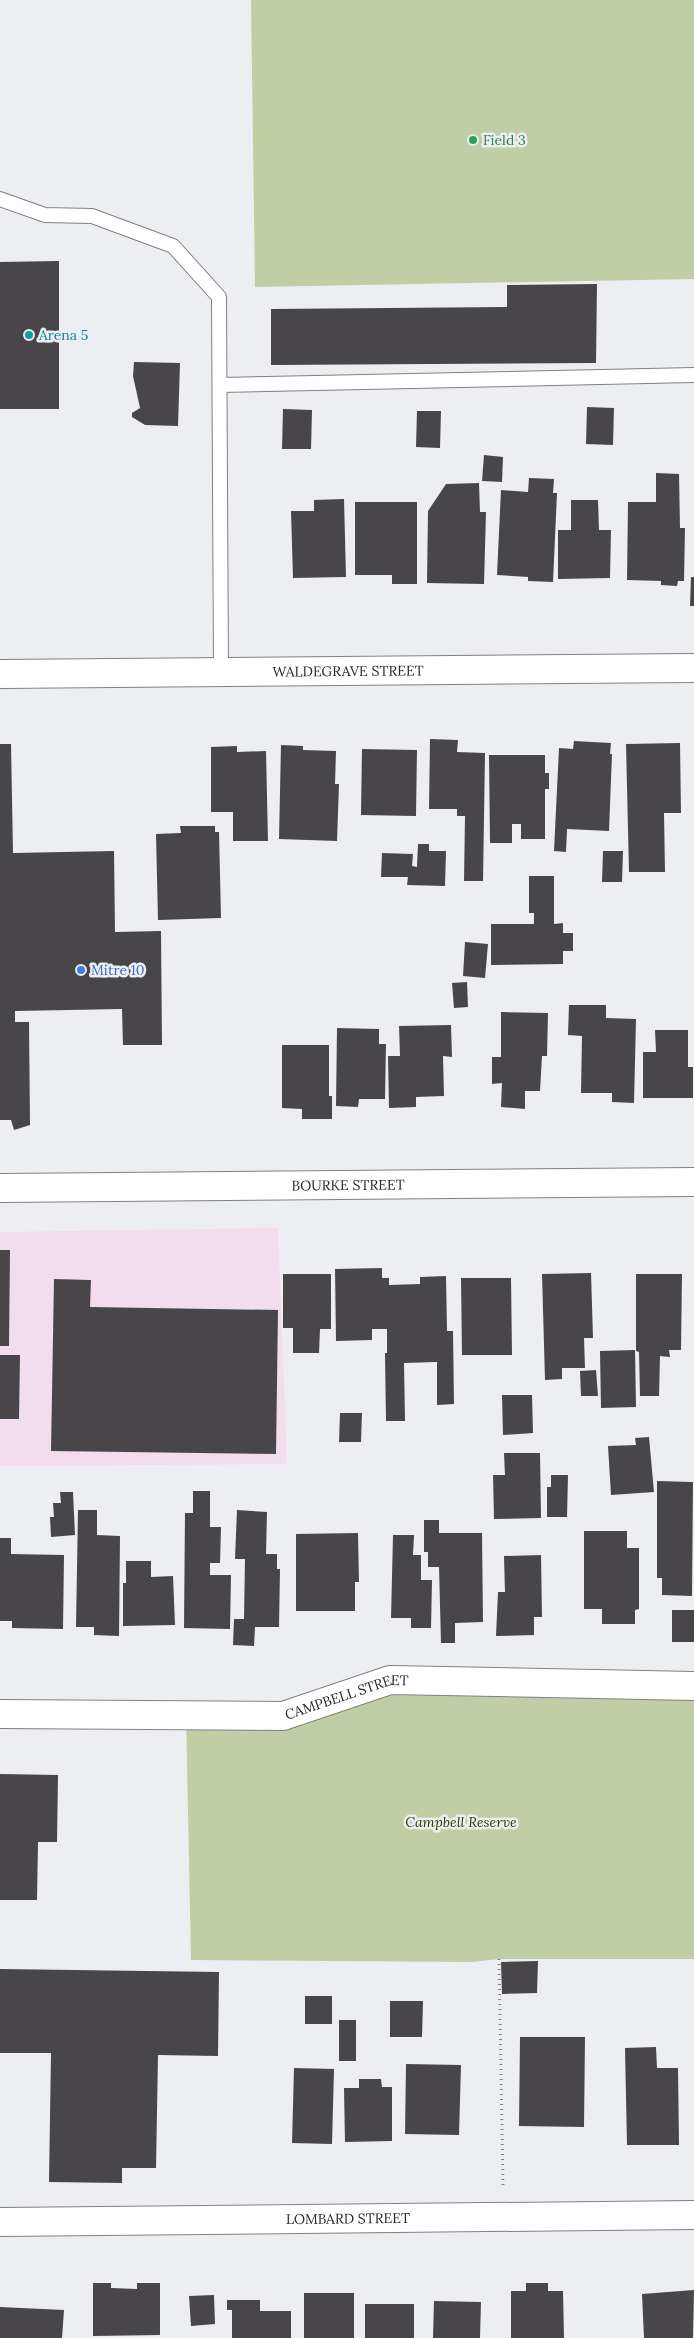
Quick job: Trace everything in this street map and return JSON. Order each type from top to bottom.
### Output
[{"type":"street","name":"WALDEGRAVE STREET","points":[[0,674],[694,668]]},
{"type":"street","name":"BOURKE STREET","points":[[0,1188],[694,1182]]},
{"type":"street","name":"CAMPBELL STREET","points":[[0,1714],[283,1716],[390,1680],[694,1686]]},
{"type":"street","name":"LOMBARD STREET","points":[[0,2222],[694,2215]]},
{"type":"lane","points":[[0,199],[44,215],[92,216],[173,246],[219,297],[221,385],[221,672]]},
{"type":"lane","points":[[221,385],[694,375]]},
{"type":"path","points":[[498,1959],[502,2216]]},
{"type":"shaded area","points":[[278,1228],[287,1464],[0,1466],[0,1232]]},
{"type":"green space","name":"Field 3","points":[[251,0],[694,0],[694,279],[255,287]]},
{"type":"green space","name":"Campbell Reserve","points":[[390,1680],[694,1686],[694,1959],[499,1959],[472,1962],[191,1960],[186,1714],[283,1716]]},
{"type":"building","name":"Arena 5","points":[[59,261],[59,409],[0,409],[0,262]]},
{"type":"building","points":[[597,284],[596,363],[271,365],[271,309],[507,307],[507,285]]},
{"type":"building","points":[[134,362],[180,363],[178,426],[145,425],[132,417],[132,413],[140,408],[133,376]]},
{"type":"building","points":[[587,407],[614,408],[613,445],[586,444]]},
{"type":"building","points":[[283,409],[312,410],[311,449],[282,449]]},
{"type":"building","points":[[417,411],[441,411],[440,448],[416,447]]},
{"type":"building","points":[[484,455],[503,457],[502,482],[482,481]]},
{"type":"building","points":[[656,473],[679,474],[680,528],[685,528],[684,581],[678,581],[677,586],[661,585],[661,581],[627,580],[628,502],[656,502]]},
{"type":"building","points":[[529,478],[554,479],[553,493],[557,493],[553,582],[528,581],[528,577],[497,575],[501,490],[528,492]]},
{"type":"building","points":[[479,483],[480,512],[486,512],[484,584],[427,583],[428,511],[446,484]]},
{"type":"building","points":[[344,499],[346,577],[293,578],[291,511],[314,511],[314,500]]},
{"type":"building","points":[[571,500],[598,500],[599,530],[611,530],[610,578],[558,579],[558,530],[571,530]]},
{"type":"building","points":[[355,502],[417,502],[417,584],[392,584],[392,575],[355,575]]},
{"type":"building","points":[[691,577],[694,577],[694,606],[690,606]]},
{"type":"building","points":[[430,739],[458,740],[457,752],[485,753],[483,881],[464,881],[465,816],[457,816],[457,809],[429,809]]},
{"type":"building","points":[[574,741],[611,743],[609,831],[567,829],[566,852],[554,851],[559,748],[573,749]]},
{"type":"building","points":[[680,743],[681,813],[664,813],[665,872],[629,872],[626,744]]},
{"type":"building","name":"Mitre 10","points":[[0,744],[11,744],[13,853],[114,851],[115,932],[161,931],[162,1045],[123,1045],[122,1009],[15,1011],[15,1022],[29,1022],[30,1125],[14,1130],[11,1120],[0,1120]]},
{"type":"building","points":[[281,745],[303,746],[303,750],[336,751],[335,784],[339,784],[337,841],[279,839]]},
{"type":"building","points":[[237,746],[237,752],[266,751],[268,841],[233,841],[233,812],[211,812],[211,747]]},
{"type":"building","points":[[362,749],[417,750],[416,816],[361,815]]},
{"type":"building","points":[[489,755],[545,755],[545,773],[549,773],[549,789],[545,789],[545,839],[521,839],[521,824],[512,824],[512,843],[490,843]]},
{"type":"building","points":[[180,826],[215,826],[215,832],[219,832],[221,918],[158,920],[156,834],[181,833]]},
{"type":"building","points":[[418,844],[429,844],[429,851],[446,851],[445,886],[407,885],[408,877],[381,877],[382,853],[413,854],[412,866],[417,867]]},
{"type":"building","points":[[603,851],[623,851],[622,882],[602,882]]},
{"type":"building","points":[[529,876],[554,876],[554,924],[563,923],[563,933],[573,933],[573,951],[563,951],[563,964],[491,965],[491,924],[534,924],[534,913],[529,913]]},
{"type":"building","points":[[465,942],[488,944],[485,978],[463,976]]},
{"type":"building","points":[[467,982],[468,1007],[454,1008],[452,983]]},
{"type":"building","points":[[569,1005],[606,1005],[606,1018],[636,1019],[634,1103],[612,1102],[612,1093],[581,1093],[582,1036],[568,1035]]},
{"type":"building","points":[[501,1012],[548,1013],[547,1056],[542,1056],[540,1091],[525,1091],[525,1109],[501,1107],[502,1083],[492,1084],[492,1057],[501,1057]]},
{"type":"building","points":[[451,1025],[452,1057],[443,1056],[444,1096],[416,1097],[416,1107],[389,1108],[388,1056],[400,1056],[399,1026]]},
{"type":"building","points":[[337,1028],[379,1029],[379,1044],[386,1044],[385,1099],[359,1099],[358,1107],[336,1106]]},
{"type":"building","points":[[655,1030],[688,1030],[688,1067],[693,1067],[693,1098],[643,1098],[643,1052],[656,1052]]},
{"type":"building","points":[[282,1045],[329,1045],[329,1096],[332,1096],[332,1119],[302,1119],[302,1109],[282,1108]]},
{"type":"building","points":[[0,1250],[10,1250],[9,1346],[0,1346]]},
{"type":"building","points":[[382,1268],[382,1278],[389,1278],[389,1285],[420,1284],[420,1277],[446,1276],[447,1331],[453,1331],[454,1404],[437,1405],[437,1362],[404,1363],[405,1421],[386,1421],[385,1353],[387,1353],[387,1329],[372,1329],[372,1340],[336,1341],[335,1269]]},
{"type":"building","points":[[591,1273],[593,1338],[584,1338],[585,1368],[562,1368],[562,1379],[545,1380],[542,1274]]},
{"type":"building","points":[[283,1274],[331,1274],[331,1329],[320,1329],[319,1353],[293,1353],[293,1328],[283,1328]]},
{"type":"building","points":[[636,1274],[682,1274],[681,1350],[669,1350],[670,1357],[660,1356],[659,1396],[640,1396],[639,1352],[636,1351]]},
{"type":"building","points":[[461,1278],[511,1278],[512,1355],[462,1355]]},
{"type":"building","points":[[54,1279],[91,1280],[90,1307],[278,1310],[276,1454],[51,1451]]},
{"type":"building","points":[[635,1350],[636,1407],[601,1408],[600,1351]]},
{"type":"building","points":[[0,1355],[20,1355],[19,1419],[0,1419]]},
{"type":"building","points":[[596,1370],[598,1396],[581,1396],[580,1371]]},
{"type":"building","points":[[502,1395],[532,1395],[533,1433],[503,1435]]},
{"type":"building","points":[[340,1413],[362,1413],[361,1442],[339,1442]]},
{"type":"building","points":[[649,1437],[654,1492],[611,1495],[608,1446],[636,1445],[635,1438]]},
{"type":"building","points":[[504,1453],[540,1453],[541,1518],[494,1519],[493,1475],[505,1475]]},
{"type":"building","points":[[551,1475],[568,1475],[567,1517],[547,1517],[547,1487],[551,1487]]},
{"type":"building","points":[[657,1481],[693,1482],[692,1596],[662,1595],[662,1578],[657,1578]]},
{"type":"building","points":[[193,1491],[210,1491],[210,1527],[221,1527],[220,1563],[210,1563],[210,1575],[231,1575],[230,1629],[184,1628],[185,1513],[193,1513]]},
{"type":"building","points":[[60,1492],[73,1492],[75,1535],[51,1537],[50,1517],[54,1517],[53,1503],[61,1503]]},
{"type":"building","points":[[78,1510],[97,1510],[97,1535],[120,1536],[119,1636],[94,1635],[94,1627],[76,1627]]},
{"type":"building","points":[[237,1510],[267,1512],[266,1554],[277,1554],[277,1569],[280,1569],[279,1627],[255,1627],[254,1646],[233,1645],[234,1619],[244,1619],[245,1559],[235,1559]]},
{"type":"building","points":[[424,1520],[439,1520],[439,1533],[482,1533],[483,1622],[455,1623],[455,1643],[441,1643],[439,1567],[428,1567],[428,1552],[424,1552]]},
{"type":"building","points":[[584,1531],[627,1531],[627,1548],[639,1548],[639,1609],[635,1610],[635,1624],[602,1624],[602,1609],[584,1609]]},
{"type":"building","points":[[358,1533],[359,1582],[355,1582],[355,1611],[296,1611],[296,1534]]},
{"type":"building","points":[[393,1535],[414,1535],[413,1555],[421,1555],[421,1580],[432,1580],[431,1628],[411,1628],[411,1618],[391,1618]]},
{"type":"building","points":[[0,1538],[11,1538],[11,1554],[64,1555],[63,1629],[12,1628],[12,1621],[0,1621]]},
{"type":"building","points":[[541,1555],[542,1617],[534,1617],[534,1635],[496,1636],[498,1592],[505,1592],[504,1556]]},
{"type":"building","points":[[126,1561],[151,1561],[151,1577],[173,1576],[175,1625],[123,1626],[123,1583],[126,1583]]},
{"type":"building","points":[[672,1610],[694,1610],[694,1642],[672,1642]]},
{"type":"building","points":[[0,1774],[58,1775],[57,1842],[38,1842],[37,1900],[0,1900]]},
{"type":"building","points":[[538,1961],[537,1993],[502,1994],[501,1962]]},
{"type":"building","points":[[0,1969],[219,1972],[218,2056],[158,2055],[156,2168],[122,2168],[122,2183],[49,2182],[51,2053],[0,2053]]},
{"type":"building","points":[[305,1996],[332,1996],[332,2024],[305,2024]]},
{"type":"building","points":[[390,2001],[423,2001],[422,2037],[390,2037]]},
{"type":"building","points":[[339,2020],[356,2020],[356,2061],[339,2061]]},
{"type":"building","points":[[520,2037],[585,2037],[584,2127],[519,2126]]},
{"type":"building","points":[[656,2047],[657,2068],[678,2068],[679,2145],[627,2145],[625,2048]]},
{"type":"building","points":[[406,2064],[461,2065],[459,2135],[405,2134]]},
{"type":"building","points":[[294,2068],[334,2069],[332,2144],[292,2143]]},
{"type":"building","points":[[359,2079],[381,2079],[382,2087],[392,2087],[392,2141],[345,2142],[344,2088],[359,2088]]},
{"type":"building","points":[[93,2283],[111,2283],[111,2288],[137,2289],[137,2283],[160,2283],[160,2335],[93,2336]]},
{"type":"building","points":[[526,2283],[548,2283],[548,2291],[563,2291],[564,2338],[511,2338],[511,2291],[526,2291]]},
{"type":"building","points":[[694,2290],[693,2338],[644,2338],[642,2294]]},
{"type":"building","points":[[304,2293],[354,2293],[354,2338],[304,2338]]},
{"type":"building","points":[[214,2295],[215,2324],[191,2326],[189,2296]]},
{"type":"building","points":[[227,2300],[260,2300],[260,2311],[291,2311],[291,2338],[232,2338],[232,2310],[227,2310]]},
{"type":"building","points":[[434,2301],[481,2302],[480,2338],[433,2338]]},
{"type":"building","points":[[365,2304],[414,2304],[414,2338],[365,2338]]},
{"type":"building","points":[[0,2307],[64,2310],[62,2338],[0,2338]]},
{"type":"place","name":"Field 3","points":[[473,140]]},
{"type":"place","name":"Arena 5","points":[[29,335]]},
{"type":"place","name":"Mitre 10","points":[[81,970]]}]
